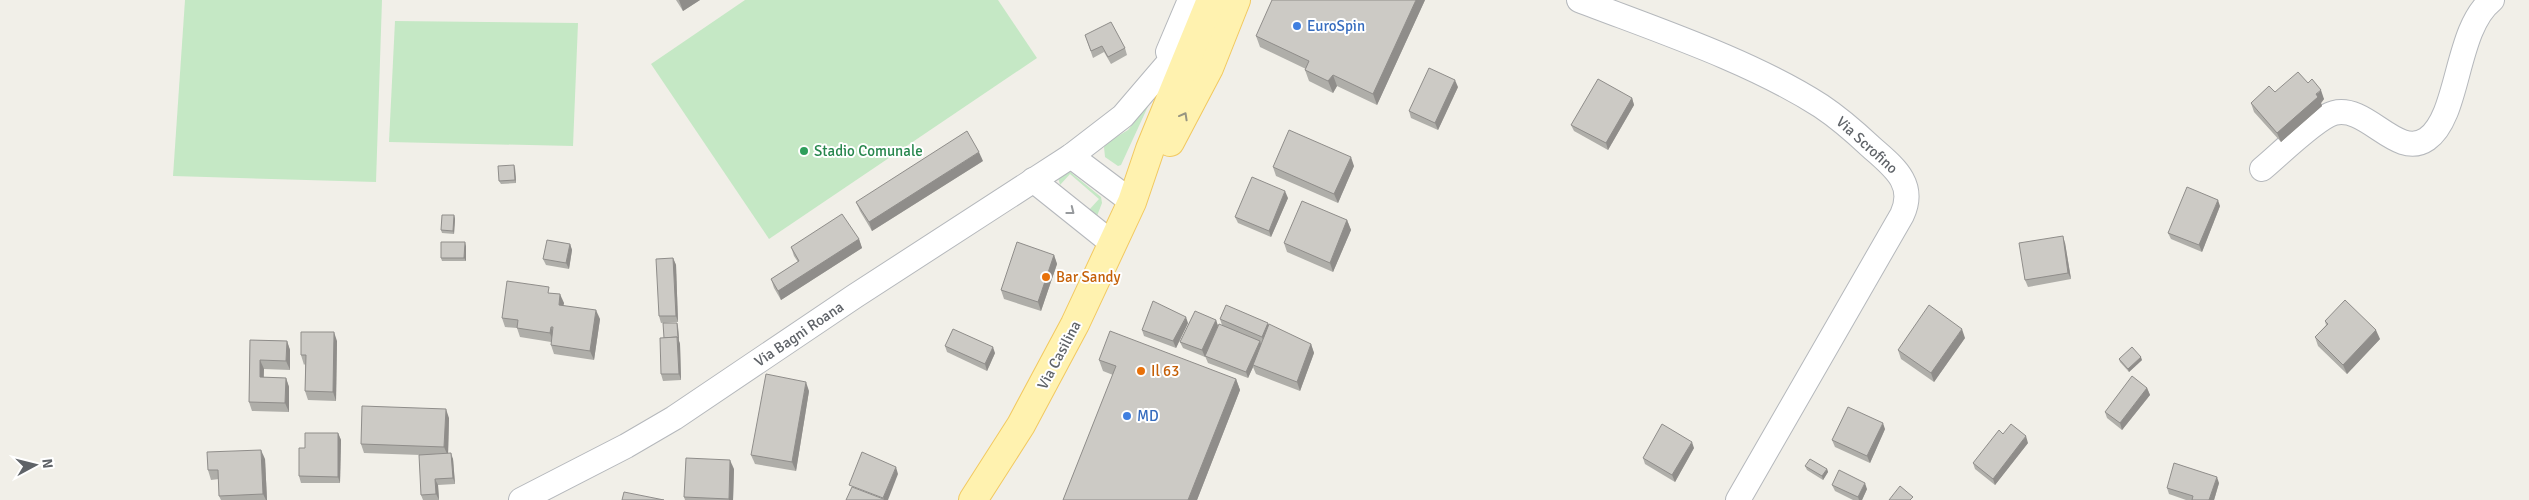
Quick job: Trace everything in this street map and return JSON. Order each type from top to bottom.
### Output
[{"type":"main road","name":"Via Casilina","points":[[973,500],[1021,425],[1055,364],[1132,202],[1150,150],[1224,8]]},
{"type":"street","points":[[1160,72],[1190,0]]},
{"type":"street","name":"Via Scrofino","points":[[1578,0],[1689,43],[1798,92],[1836,116],[1897,170],[1907,190],[1907,202],[1902,215],[1738,500]]},
{"type":"street","points":[[2262,169],[2322,119],[2335,113],[2355,114],[2403,142],[2417,144],[2428,139],[2440,123],[2475,22],[2483,8],[2492,0]]},
{"type":"street","name":"Via Bagni Roana","points":[[521,500],[626,446],[674,418],[855,296],[1071,156],[1123,116],[1160,72],[1224,8]]},
{"type":"street","points":[[1071,156],[1132,202]]},
{"type":"street","points":[[1033,180],[1113,244]]},
{"type":"green space","points":[[185,0],[382,0],[376,182],[173,176]]},
{"type":"green space","name":"Stadio Comunale","points":[[745,0],[998,0],[1037,58],[769,239],[651,64]]},
{"type":"green space","points":[[395,21],[578,23],[573,146],[389,142]]},
{"type":"green space","points":[[1150,102],[1121,165],[1118,166],[1105,157],[1104,147],[1108,142],[1128,130]]},
{"type":"green space","points":[[1069,171],[1101,197],[1102,203],[1097,216],[1089,210],[1099,199],[1070,174],[1060,185],[1058,177]]},
{"type":"building","points":[[1272,0],[1416,0],[1373,94],[1333,75],[1328,81],[1305,70],[1309,61],[1256,36]]},
{"type":"building","points":[[1111,22],[1125,48],[1108,57],[1102,46],[1091,51],[1085,35]]},
{"type":"building","points":[[1429,68],[1455,80],[1435,123],[1409,111]]},
{"type":"building","points":[[2298,72],[2308,83],[2312,79],[2321,90],[2316,94],[2318,97],[2277,133],[2251,103],[2269,86],[2275,92]]},
{"type":"building","points":[[1598,79],[1632,98],[1606,143],[1571,125]]},
{"type":"building","points":[[1289,130],[1351,157],[1334,194],[1273,167]]},
{"type":"building","points":[[967,131],[979,152],[869,222],[856,202]]},
{"type":"building","points":[[514,165],[515,180],[499,181],[498,166]]},
{"type":"building","points":[[1252,177],[1285,191],[1269,231],[1235,217]]},
{"type":"building","points":[[2187,187],[2218,200],[2199,245],[2168,233]]},
{"type":"building","points":[[1302,201],[1347,220],[1330,263],[1284,243]]},
{"type":"building","points":[[842,214],[859,239],[778,291],[771,279],[799,261],[791,247]]},
{"type":"building","points":[[442,215],[454,215],[453,231],[441,230]]},
{"type":"building","points":[[2063,236],[2068,273],[2025,280],[2019,243]]},
{"type":"building","points":[[547,240],[570,244],[566,263],[543,259]]},
{"type":"building","points":[[441,242],[465,242],[464,258],[441,258]]},
{"type":"building","points":[[1017,242],[1054,255],[1038,302],[1001,290]]},
{"type":"building","points":[[673,258],[676,316],[659,316],[656,259]]},
{"type":"building","points":[[507,281],[549,287],[548,293],[560,294],[559,305],[596,310],[590,351],[551,345],[553,327],[551,327],[550,333],[517,328],[518,320],[502,318]]},
{"type":"building","points":[[2345,300],[2376,330],[2343,365],[2315,337],[2328,324],[2325,321]]},
{"type":"building","points":[[1153,301],[1186,317],[1173,341],[1142,330]]},
{"type":"building","points":[[1226,305],[1268,323],[1262,337],[1220,319]]},
{"type":"building","points":[[1929,305],[1962,329],[1931,373],[1898,350]]},
{"type":"building","points":[[1195,311],[1216,320],[1202,350],[1180,342]]},
{"type":"building","points":[[663,323],[677,323],[678,338],[664,338]]},
{"type":"building","points":[[1219,324],[1260,341],[1246,372],[1205,356]]},
{"type":"building","points":[[1269,324],[1311,344],[1297,382],[1253,365]]},
{"type":"building","points":[[953,329],[993,347],[985,364],[945,346]]},
{"type":"building","points":[[1110,331],[1236,379],[1188,500],[1063,500],[1116,366],[1099,360]]},
{"type":"building","points":[[301,332],[334,332],[333,392],[305,391],[306,355],[301,355]]},
{"type":"building","points":[[677,337],[679,374],[661,374],[660,338]]},
{"type":"building","points":[[250,340],[287,341],[286,361],[260,360],[260,377],[286,378],[285,403],[249,402]]},
{"type":"building","points":[[2132,347],[2141,357],[2128,369],[2119,359]]},
{"type":"building","points":[[766,374],[806,382],[792,462],[751,455]]},
{"type":"building","points":[[2132,376],[2147,388],[2120,423],[2105,412]]},
{"type":"building","points":[[362,406],[446,409],[444,447],[361,444]]},
{"type":"building","points":[[1848,407],[1883,423],[1867,456],[1832,440]]},
{"type":"building","points":[[1662,424],[1692,442],[1672,475],[1643,458]]},
{"type":"building","points":[[2011,424],[2026,436],[1993,479],[1973,463],[1999,430],[2003,434]]},
{"type":"building","points":[[305,433],[338,433],[338,477],[299,476],[299,448],[305,448]]},
{"type":"building","points":[[261,450],[263,494],[219,496],[218,470],[208,470],[207,452]]},
{"type":"building","points":[[862,452],[896,467],[883,498],[849,485]]},
{"type":"building","points":[[451,453],[453,478],[435,479],[436,494],[421,495],[419,455]]},
{"type":"building","points":[[686,458],[730,460],[729,499],[684,497]]},
{"type":"building","points":[[1810,459],[1827,469],[1822,476],[1805,466]]},
{"type":"building","points":[[2174,463],[2217,477],[2209,500],[2192,500],[2193,496],[2167,488]]},
{"type":"building","points":[[1839,470],[1865,483],[1858,497],[1832,485]]},
{"type":"building","points":[[1900,486],[1913,497],[1910,500],[1889,500]]},
{"type":"building","points":[[852,487],[886,500],[846,500]]},
{"type":"building","points":[[624,492],[664,500],[622,500]]},
{"type":"place","name":"EuroSpin","points":[[1297,26]]},
{"type":"place","name":"Stadio Comunale","points":[[804,151]]},
{"type":"place","name":"Bar Sandy","points":[[1046,277]]},
{"type":"place","name":"Il 63","points":[[1141,371]]},
{"type":"place","name":"MD","points":[[1127,416]]}]
